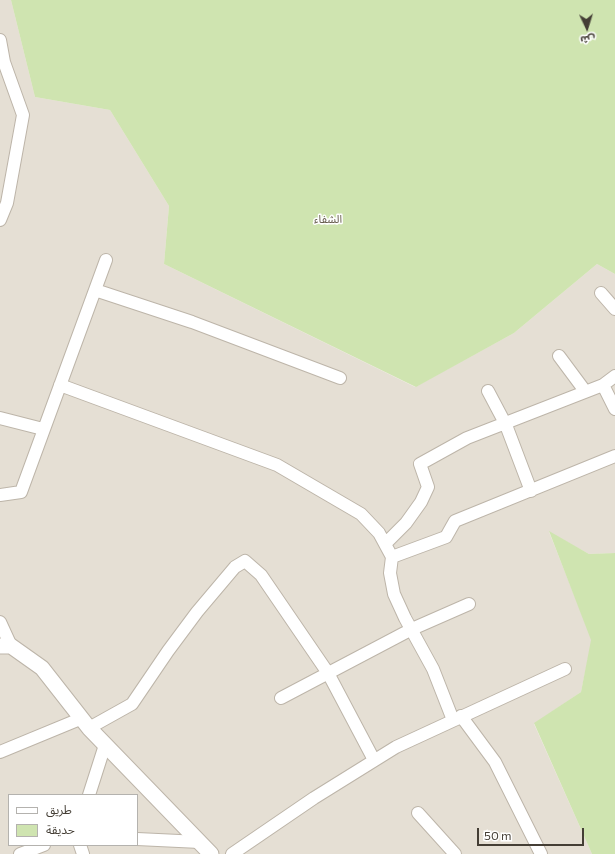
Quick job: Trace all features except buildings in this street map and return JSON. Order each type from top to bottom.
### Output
[{"type":"street","points":[[0,40],[4,62],[23,115],[7,203],[0,220]]},
{"type":"street","points":[[0,495],[21,492],[106,260]]},
{"type":"street","points":[[95,290],[192,322],[340,378]]},
{"type":"street","points":[[601,293],[615,309]]},
{"type":"street","points":[[559,356],[585,392]]},
{"type":"street","points":[[385,544],[406,523],[421,502],[428,487],[420,464],[467,438],[506,425],[603,385],[615,376]]},
{"type":"street","points":[[60,385],[277,465],[361,514],[379,533],[392,557],[390,573],[394,594],[457,718],[495,762],[541,854]]},
{"type":"street","points":[[603,385],[615,409]]},
{"type":"street","points":[[488,391],[506,425],[531,491]]},
{"type":"street","points":[[0,418],[43,429]]},
{"type":"street","points":[[392,557],[446,537],[455,521],[531,491],[550,481],[615,456]]},
{"type":"street","points":[[0,752],[85,724],[132,704],[197,612],[235,567],[245,561],[261,575],[328,674],[374,760]]},
{"type":"street","points":[[281,698],[412,630],[469,604]]},
{"type":"street","points":[[0,622],[6,646],[42,668],[85,724],[211,854]]},
{"type":"street","points":[[232,854],[314,798],[396,747],[565,669]]},
{"type":"street","points":[[89,794],[105,745]]},
{"type":"street","points":[[418,814],[455,854]]},
{"type":"street","points":[[138,839],[200,842]]},
{"type":"street","points":[[20,854],[41,846]]},
{"type":"shaded area","points":[[0,0],[11,0],[35,97],[110,110],[169,206],[164,264],[415,387],[514,333],[597,264],[615,274],[615,553],[589,554],[549,532],[592,640],[581,692],[534,724],[592,854],[0,854]]},
{"type":"green space","points":[[11,0],[615,0],[615,274],[597,264],[514,333],[416,387],[164,264],[169,206],[110,110],[35,97]]},
{"type":"green space","points":[[549,531],[589,554],[615,553],[615,854],[592,854],[534,723],[581,692],[591,640]]},
{"type":"district","name":"الشفاء","points":[[328,219]]}]
